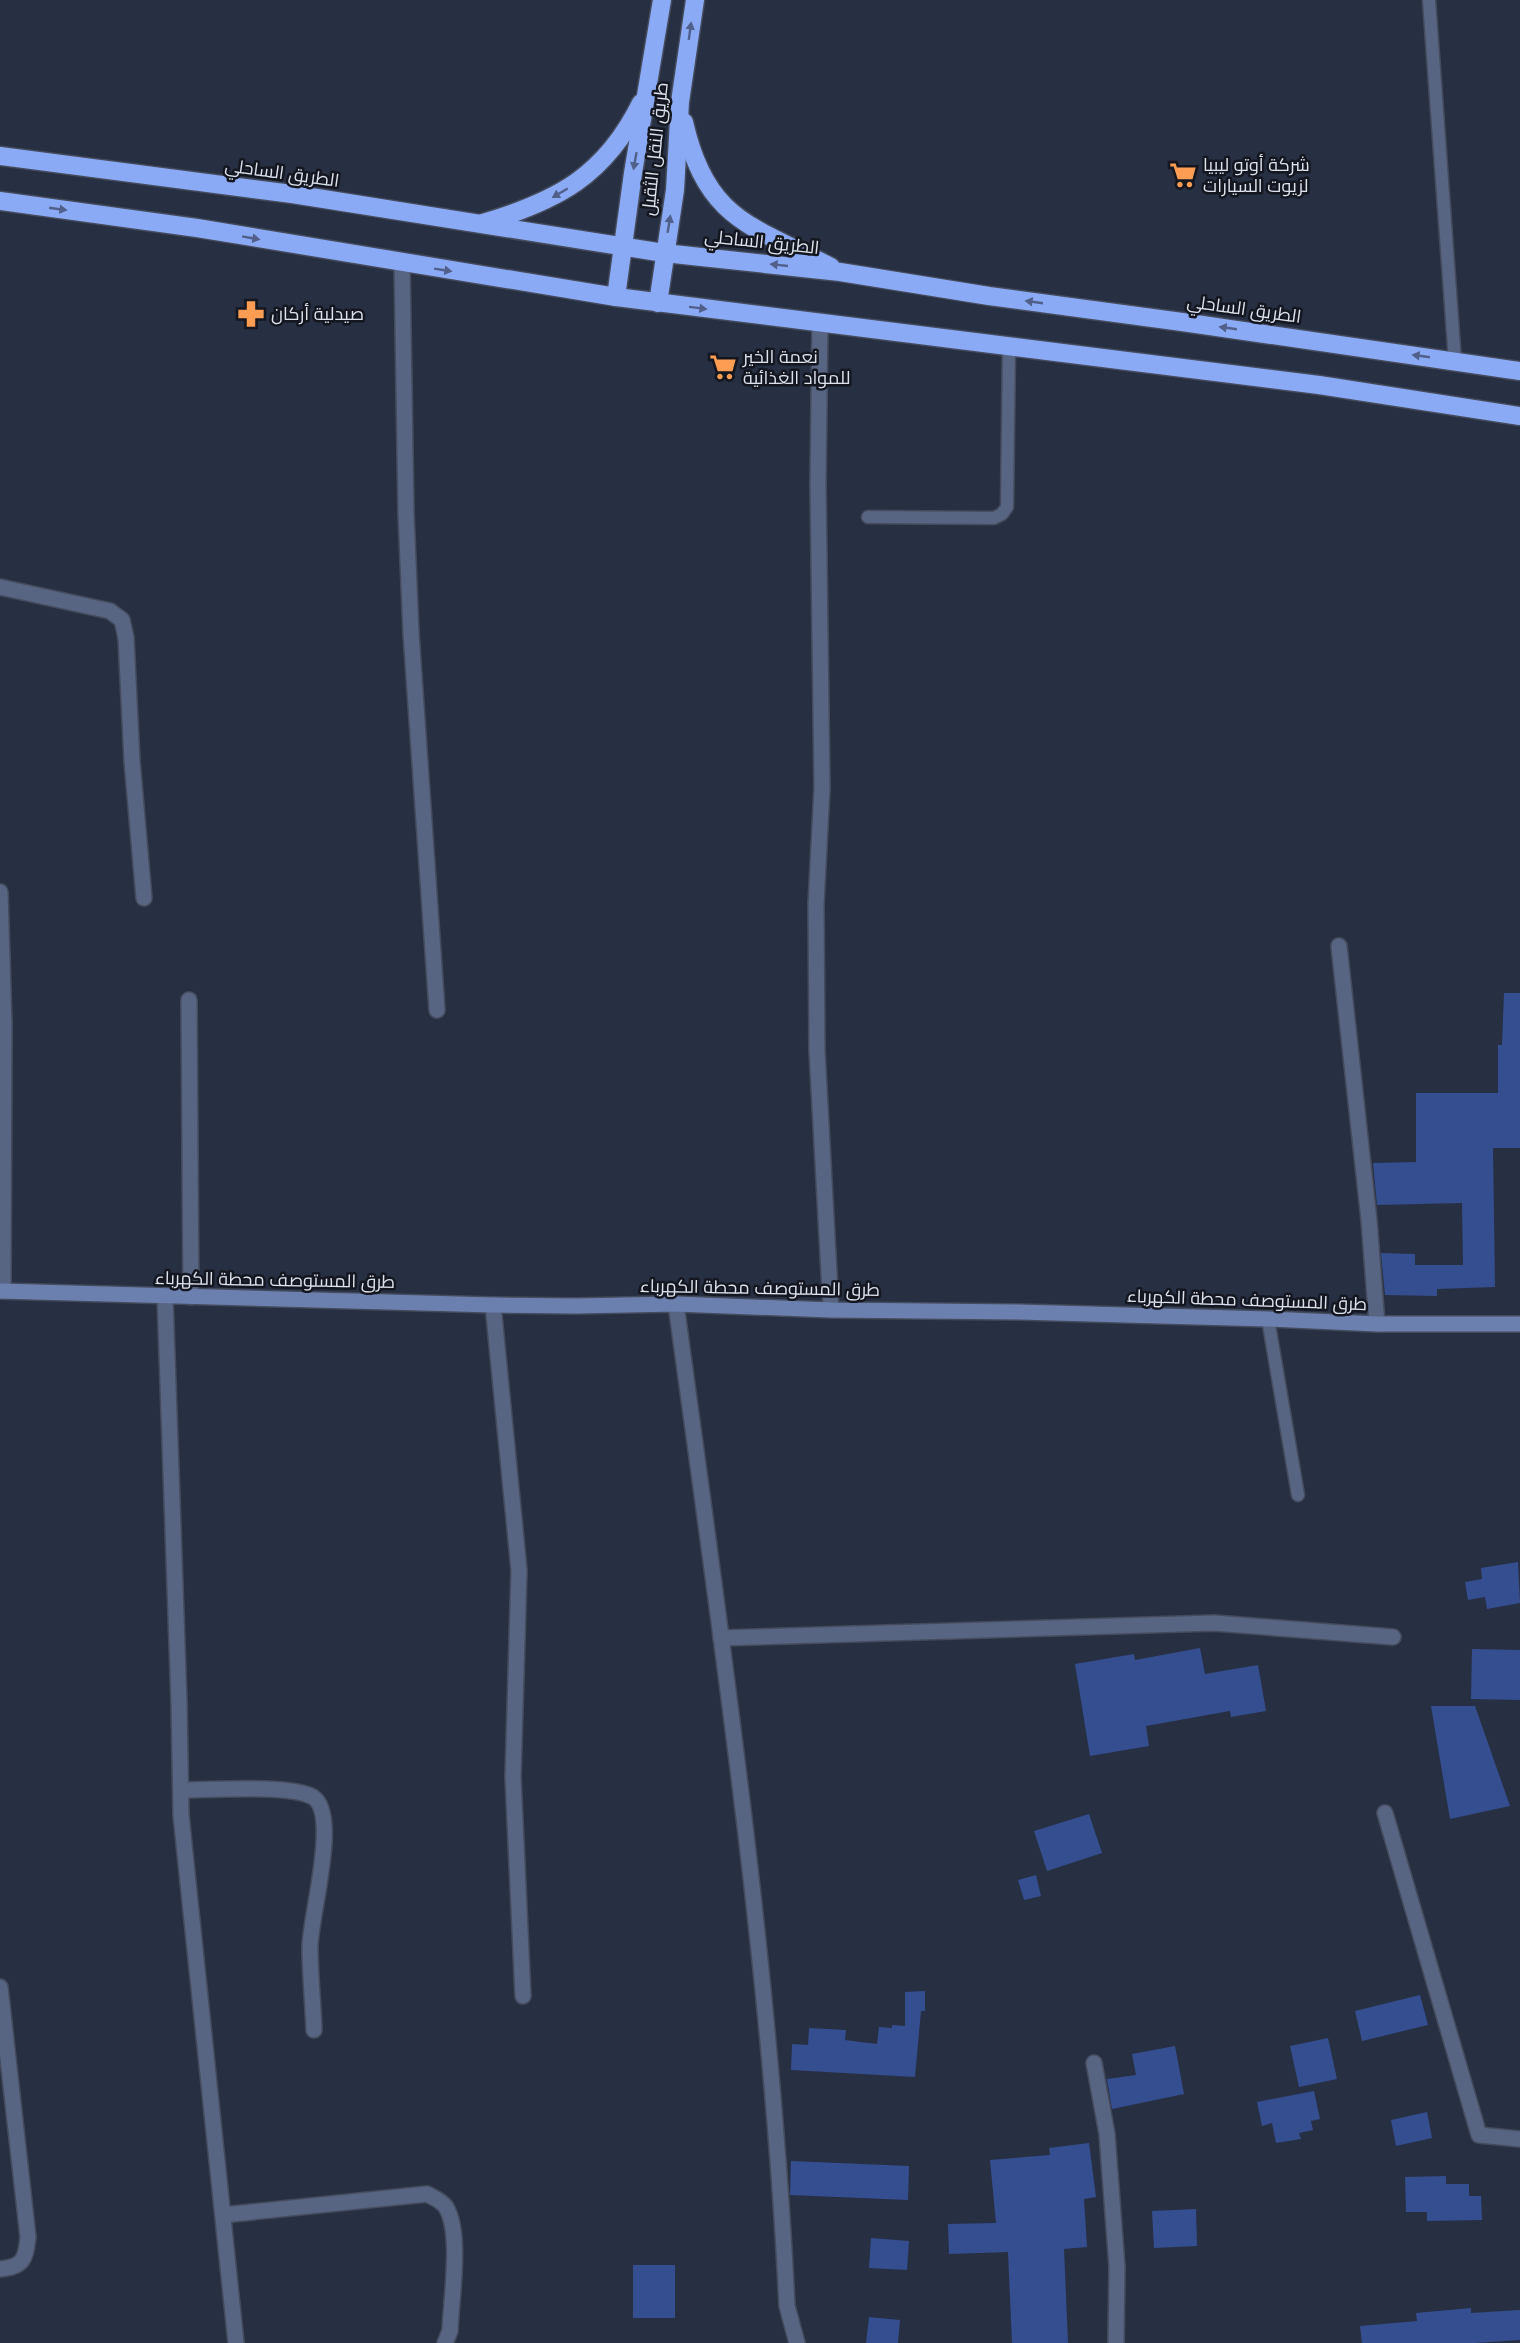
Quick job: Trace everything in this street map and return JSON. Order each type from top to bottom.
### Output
[{"type":"highway","name":"طريق النقل الثقيل","points":[[616,297],[662,0]]},
{"type":"highway","name":"طريق النقل الثقيل","points":[[658,303],[675,190],[680,102],[695,0]]},
{"type":"highway","points":[[478,225],[550,199],[578,183],[605,159],[623,135],[649,85]]},
{"type":"highway","points":[[680,102],[693,157],[711,192],[723,206],[757,231],[840,272]]},
{"type":"highway","name":"الطريق الساحلي","points":[[0,156],[292,194],[664,253],[840,272],[989,296],[1520,371]]},
{"type":"highway","points":[[0,201],[196,228],[402,264],[658,303],[1330,386],[1520,416]]},
{"type":"street","points":[[402,264],[403,422],[410,611],[438,1010]]},
{"type":"street","points":[[820,322],[818,482],[822,788],[816,904],[817,1028],[831,1310]]},
{"type":"street","points":[[0,587],[110,611],[122,620],[126,638],[132,761],[144,898]]},
{"type":"street","points":[[0,892],[4,1025],[1,1291]]},
{"type":"street","points":[[1339,946],[1369,1220],[1377,1324]]},
{"type":"street","points":[[189,1000],[191,1298]]},
{"type":"street","name":"طرق المستوصف محطة الكهرباء","points":[[1,1291],[493,1305],[676,1304],[831,1310],[1019,1312],[1268,1319],[1377,1324],[1520,1324]]},
{"type":"street","points":[[165,1297],[181,1815],[236,2343]]},
{"type":"street","points":[[676,1304],[721,1638],[771,2058],[787,2306],[797,2343]]},
{"type":"street","points":[[493,1305],[519,1570],[513,1777],[523,1996]]},
{"type":"street","points":[[721,1638],[1214,1623],[1393,1637]]},
{"type":"street","points":[[181,1790],[289,1790],[311,1796],[321,1803],[325,1818],[322,1869],[310,1946],[314,2030]]},
{"type":"street","points":[[1385,1813],[1479,2135],[1520,2139]]},
{"type":"street","points":[[0,1987],[28,2237],[27,2251],[19,2265],[14,2268],[0,2269]]},
{"type":"street","points":[[1094,2063],[1108,2145],[1117,2266],[1116,2343]]},
{"type":"street","points":[[223,2215],[427,2194],[445,2204],[452,2221],[454,2243],[450,2331],[445,2343]]},
{"type":"lane","points":[[1429,0],[1455,361]]},
{"type":"lane","points":[[868,517],[993,518],[1002,514],[1007,507],[1009,345]]},
{"type":"lane","points":[[1268,1319],[1298,1495]]},
{"type":"building","points":[[1504,993],[1520,993],[1520,1148],[1493,1148],[1495,1287],[1437,1289],[1437,1296],[1385,1295],[1381,1253],[1415,1254],[1415,1265],[1463,1265],[1462,1203],[1377,1205],[1373,1163],[1416,1162],[1416,1093],[1498,1093],[1498,1045],[1502,1045]]},
{"type":"building","points":[[1518,1562],[1520,1603],[1487,1609],[1485,1597],[1468,1600],[1465,1582],[1482,1579],[1481,1568]]},
{"type":"building","points":[[1200,1648],[1205,1674],[1258,1665],[1266,1711],[1231,1717],[1230,1711],[1146,1726],[1149,1746],[1090,1756],[1075,1664],[1134,1654],[1135,1660]]},
{"type":"building","points":[[1472,1649],[1520,1650],[1520,1700],[1471,1699]]},
{"type":"building","points":[[1431,1706],[1475,1706],[1510,1806],[1450,1819]]},
{"type":"building","points":[[1089,1814],[1102,1853],[1047,1871],[1034,1831]]},
{"type":"building","points":[[1036,1875],[1041,1896],[1024,1900],[1018,1880]]},
{"type":"building","points":[[925,1991],[925,2011],[921,2011],[915,2077],[791,2070],[792,2044],[808,2045],[809,2028],[846,2030],[845,2040],[877,2044],[879,2027],[905,2026],[905,1992]]},
{"type":"building","points":[[1420,1995],[1428,2025],[1362,2041],[1355,2011]]},
{"type":"building","points":[[1328,2038],[1337,2079],[1299,2087],[1290,2046]]},
{"type":"building","points":[[1175,2046],[1184,2094],[1112,2109],[1107,2079],[1136,2075],[1132,2054]]},
{"type":"building","points":[[1314,2091],[1320,2119],[1311,2121],[1313,2130],[1299,2133],[1301,2139],[1276,2143],[1272,2123],[1262,2126],[1257,2102]]},
{"type":"building","points":[[1427,2112],[1432,2138],[1396,2146],[1391,2120]]},
{"type":"building","points":[[1089,2143],[1096,2197],[1084,2199],[1087,2247],[1064,2249],[1068,2343],[1012,2343],[1008,2252],[949,2254],[948,2224],[996,2223],[990,2160],[1050,2155],[1049,2148]]},
{"type":"building","points":[[791,2161],[909,2166],[908,2200],[790,2195]]},
{"type":"building","points":[[1446,2176],[1446,2184],[1469,2184],[1469,2196],[1481,2196],[1482,2220],[1427,2221],[1427,2212],[1406,2212],[1405,2177]]},
{"type":"building","points":[[1196,2209],[1197,2246],[1154,2248],[1152,2211]]},
{"type":"building","points":[[871,2238],[909,2241],[907,2270],[869,2268]]},
{"type":"building","points":[[633,2265],[675,2265],[675,2318],[633,2318]]},
{"type":"building","points":[[1471,2308],[1471,2313],[1520,2310],[1520,2340],[1474,2343],[1362,2343],[1360,2326],[1417,2321],[1416,2313]]},
{"type":"building","points":[[869,2317],[900,2320],[898,2343],[866,2343]]},
{"type":"place","name":"شركة أوتو ليبيا لزيوت السيارات","points":[[1183,175]]},
{"type":"place","name":"صيدلية أركان","points":[[251,314]]},
{"type":"place","name":"نعمة الخير للمواد الغذائية","points":[[723,367]]}]
